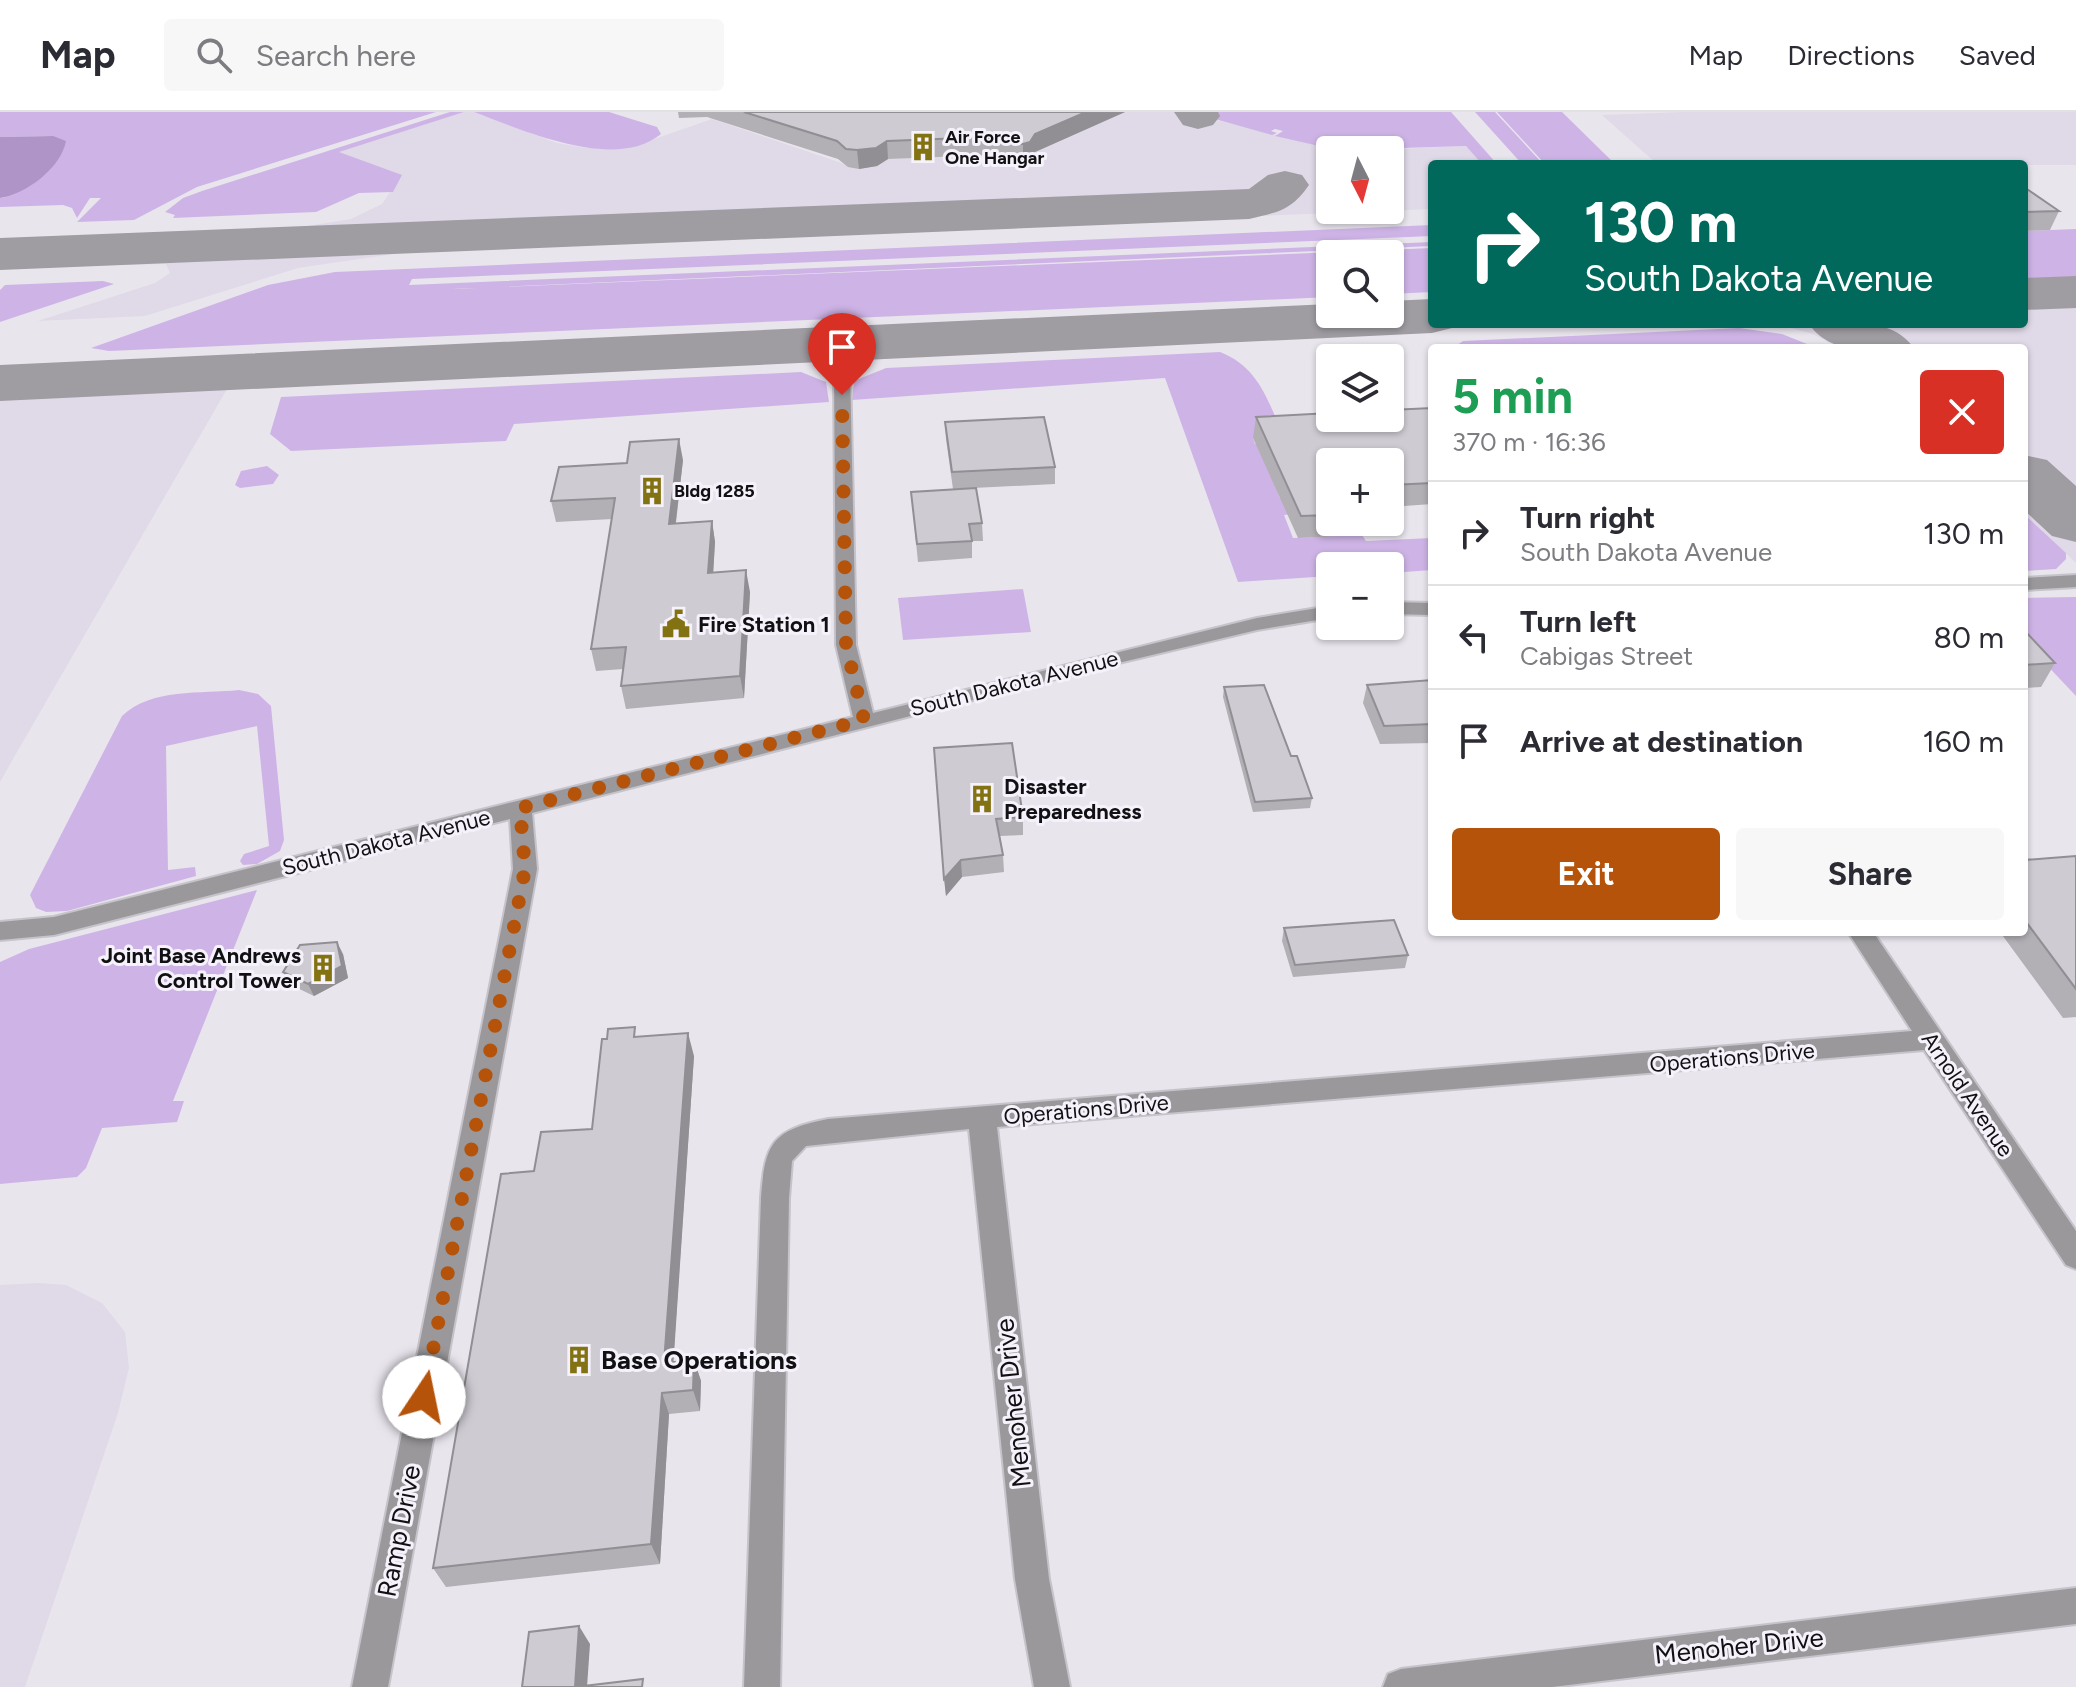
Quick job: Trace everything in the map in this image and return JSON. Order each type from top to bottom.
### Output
[{"type":"street","points":[[842,369],[846,645],[864,720]]},
{"type":"street","points":[[2028,584],[2076,581]]},
{"type":"street","points":[[1404,608],[1428,609]]},
{"type":"street","name":"South Dakota Avenue","points":[[0,931],[54,926],[864,720],[1257,624],[1316,614]]},
{"type":"street","name":"Ramp Drive","points":[[370,1687],[525,869],[520,808]]},
{"type":"street","name":"Arnold Avenue","points":[[1863,936],[2076,1256]]},
{"type":"street","name":"Operations Drive","points":[[762,1687],[778,1157],[798,1136],[828,1130],[1932,1039]]},
{"type":"street","name":"Menoher Drive","points":[[982,1118],[1030,1565],[1052,1687]]},
{"type":"street","name":"Menoher Drive","points":[[1401,1687],[2076,1606]]},
{"type":"shaded area","points":[[0,112],[436,112],[197,187],[134,220],[77,222],[101,198],[90,198],[77,218],[72,208],[63,205],[0,207],[0,198],[6,197],[53,136],[0,137]]},
{"type":"shaded area","points":[[450,112],[464,112],[339,152],[402,175],[393,192],[359,193],[316,212],[173,218],[175,215],[165,212],[183,198],[202,191]]},
{"type":"shaded area","points":[[464,112],[474,112],[557,143],[587,148],[643,143],[712,119],[859,169],[877,166],[882,159],[993,155],[998,161],[1019,163],[1027,161],[1032,153],[1125,112],[1184,112],[1316,145],[1316,214],[421,250],[298,268],[145,316],[38,321],[155,283],[170,273],[166,264],[0,268],[0,240],[289,229],[351,219],[382,204],[401,176],[338,152]]},
{"type":"shaded area","points":[[474,112],[609,112],[657,127],[661,134],[642,145],[619,149],[594,148],[542,137]]},
{"type":"shaded area","points":[[1209,112],[1451,112],[1493,160],[1478,160],[1466,146],[1404,148],[1404,136],[1316,136],[1316,145],[1275,136],[1283,131],[1275,129],[1271,131],[1277,133],[1272,135],[1215,119]]},
{"type":"shaded area","points":[[1475,112],[1495,112],[1539,160],[1518,160]]},
{"type":"shaded area","points":[[1497,112],[1562,112],[1611,160],[1541,160]]},
{"type":"shaded area","points":[[1685,112],[2076,112],[2076,165],[2028,165],[2028,160],[1653,160],[1602,115]]},
{"type":"shaded area","points":[[53,136],[66,141],[50,170],[21,191],[0,198],[0,137]]},
{"type":"shaded area","points":[[1467,146],[1479,160],[1428,160],[1428,209],[1404,210],[1404,149]]},
{"type":"shaded area","points":[[1428,225],[1428,236],[412,279],[409,285],[1316,247],[1316,251],[452,289],[1316,253],[1316,298],[109,351],[91,348],[268,285],[335,272]]},
{"type":"shaded area","points":[[2076,229],[2076,277],[2028,279],[2028,231]]},
{"type":"shaded area","points":[[1428,242],[1428,246],[1404,247],[1404,243]]},
{"type":"shaded area","points":[[1428,248],[1428,292],[1404,293],[1404,249]]},
{"type":"shaded area","points":[[2076,277],[2076,563],[2028,518],[2028,344],[1832,344],[1813,334],[1791,328],[2028,328],[2028,279]]},
{"type":"shaded area","points":[[103,281],[114,284],[0,322],[0,290],[5,285]]},
{"type":"shaded area","points":[[1739,328],[1782,334],[1807,344],[1459,344],[1463,341]]},
{"type":"shaded area","points":[[1220,352],[1244,366],[1253,376],[1284,436],[1253,438],[1255,444],[1283,443],[1274,483],[1280,498],[1287,498],[1293,514],[1284,515],[1293,538],[1363,536],[1366,541],[1428,538],[1428,570],[1404,572],[1404,552],[1316,552],[1316,577],[1238,582],[1165,378],[852,400],[854,381],[886,368]]},
{"type":"shaded area","points":[[801,372],[826,382],[829,402],[514,424],[506,441],[291,451],[270,434],[281,397]]},
{"type":"shaded area","points":[[227,389],[17,752],[0,782],[0,400]]},
{"type":"shaded area","points":[[267,466],[279,475],[273,484],[240,488],[235,485],[241,471]]},
{"type":"shaded area","points":[[2028,518],[2066,553],[2066,559],[2056,569],[2028,571]]},
{"type":"shaded area","points":[[1023,589],[1031,632],[903,640],[898,598]]},
{"type":"shaded area","points":[[2076,597],[2076,696],[2028,645],[2028,598]]},
{"type":"shaded area","points":[[239,690],[258,694],[271,706],[284,840],[280,851],[257,864],[243,865],[240,861],[244,854],[269,846],[257,726],[166,746],[168,870],[195,867],[196,876],[67,911],[46,912],[36,908],[30,895],[122,716],[134,707],[162,697]]},
{"type":"shaded area","points":[[257,890],[173,1101],[184,1101],[177,1122],[102,1128],[86,1168],[77,1177],[0,1184],[0,962],[29,949]]},
{"type":"shaded area","points":[[0,1285],[66,1285],[102,1303],[125,1332],[129,1368],[118,1413],[25,1687],[0,1687]]},
{"type":"building","points":[[744,112],[1086,112],[1035,134],[1030,142],[1023,144],[1002,144],[989,137],[887,141],[876,148],[857,150],[846,149],[837,141]]},
{"type":"building","points":[[2028,190],[2059,211],[2028,212]]},
{"type":"building","points":[[1428,408],[1428,483],[1404,484],[1404,448],[1316,448],[1316,515],[1301,516],[1256,417],[1316,414],[1316,432],[1404,432],[1404,409]]},
{"type":"building","points":[[1044,417],[1055,467],[952,472],[945,422]]},
{"type":"building","points":[[679,439],[669,524],[712,521],[708,573],[746,570],[740,676],[621,686],[626,647],[591,649],[615,498],[551,501],[559,467],[627,463],[630,442]]},
{"type":"building","points":[[976,488],[982,523],[969,524],[972,541],[917,544],[911,492]]},
{"type":"building","points":[[2028,634],[2055,663],[2028,665]]},
{"type":"building","points":[[1428,680],[1428,724],[1384,726],[1367,685]]},
{"type":"building","points":[[1264,685],[1291,756],[1297,756],[1312,798],[1255,802],[1224,687]]},
{"type":"building","name":"Disaster Preparedness","points":[[1012,743],[1023,817],[996,819],[1003,855],[961,860],[944,879],[934,748]]},
{"type":"building","points":[[2076,856],[2076,989],[2028,924],[2028,860]]},
{"type":"building","points":[[1394,920],[1408,955],[1295,965],[1284,928]]},
{"type":"building","points":[[337,942],[342,966],[308,984],[283,972],[300,945]]},
{"type":"building","name":"Base Operations","points":[[635,1027],[634,1037],[688,1033],[664,1363],[694,1360],[693,1390],[662,1393],[651,1544],[433,1568],[501,1174],[534,1171],[541,1132],[592,1129],[602,1039],[607,1039],[608,1029]]},
{"type":"building","points":[[579,1626],[575,1687],[522,1687],[529,1632]]},
{"type":"building","points":[[643,1679],[642,1687],[575,1687]]},
{"type":"taxiway","points":[[1196,112],[1198,116]]},
{"type":"taxiway","points":[[0,254],[1249,204],[1270,199],[1285,185]]},
{"type":"taxiway","points":[[2028,294],[2076,292]]},
{"type":"taxiway","points":[[0,383],[1428,316]]},
{"type":"taxiway","points":[[1845,328],[1877,344]]},
{"type":"taxiway","points":[[2028,478],[2076,522]]},
{"type":"place","name":"Air Force One Hangar","points":[[923,147]]},
{"type":"place","name":"Bldg 1285","points":[[652,491]]},
{"type":"place","name":"Fire Station 1","points":[[676,624]]},
{"type":"place","name":"Disaster Preparedness","points":[[982,799]]},
{"type":"place","name":"Joint Base Andrews Control Tower","points":[[323,968]]},
{"type":"place","name":"Base Operations","points":[[579,1360]]},
{"type":"route","points":[[424,1397],[525,869],[520,808],[864,720],[846,645],[842,395]]}]
